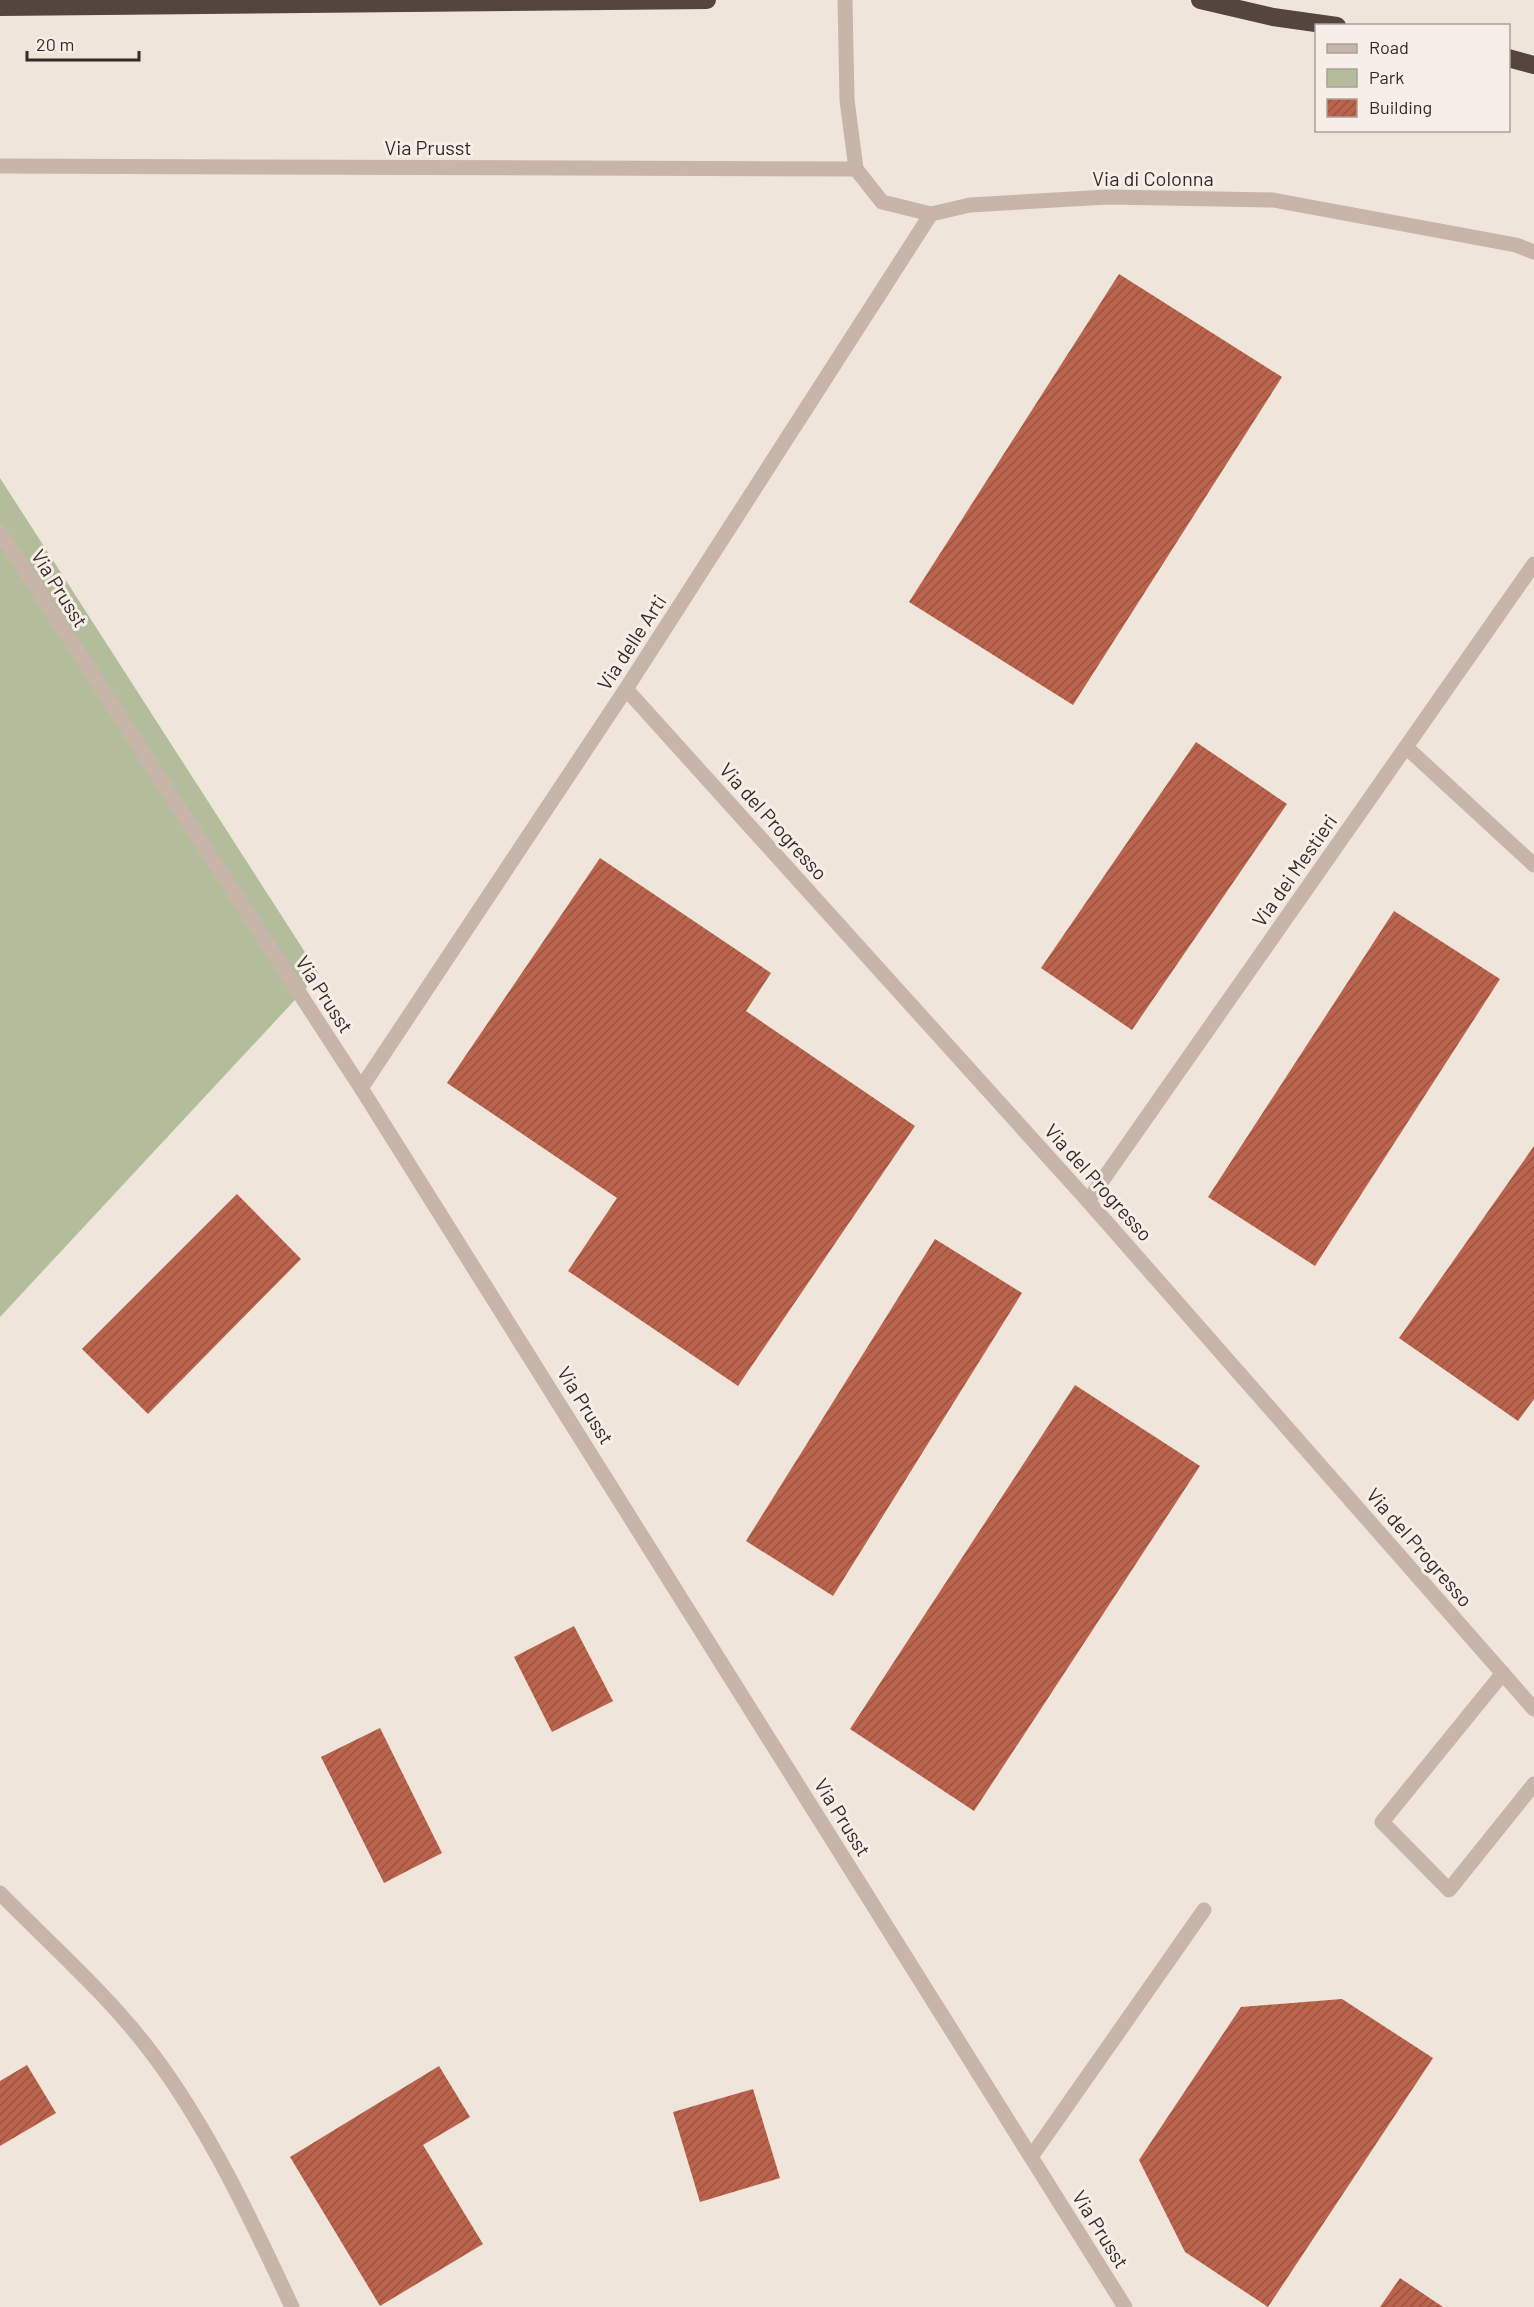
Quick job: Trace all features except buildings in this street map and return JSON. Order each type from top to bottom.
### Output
[{"type":"highway","points":[[0,7],[707,0]]},
{"type":"highway","points":[[1200,0],[1263,15],[1324,24]]},
{"type":"highway","points":[[1510,58],[1534,65]]},
{"type":"street","points":[[845,0],[847,100],[856,169]]},
{"type":"street","name":"Via Prusst","points":[[0,166],[856,169]]},
{"type":"street","name":"Via di Colonna","points":[[856,169],[882,202],[931,214],[970,205],[1107,197],[1273,200],[1516,245],[1534,252]]},
{"type":"street","name":"Via delle Arti","points":[[362,1088],[626,688],[931,214]]},
{"type":"street","name":"Via Prusst","points":[[0,532],[362,1088],[1125,2307]]},
{"type":"street","name":"Via dei Mestieri","points":[[1088,1201],[1534,564]]},
{"type":"street","name":"Via del Progresso","points":[[626,688],[1088,1201],[1534,1709]]},
{"type":"street","points":[[1406,747],[1534,865]]},
{"type":"street","points":[[1503,1673],[1382,1822],[1449,1890],[1534,1784]]},
{"type":"street","points":[[0,1893],[119,2014],[169,2077],[240,2200],[292,2307]]},
{"type":"street","points":[[1031,2157],[1204,1910]]},
{"type":"green space","points":[[0,478],[319,974],[0,1317]]}]
